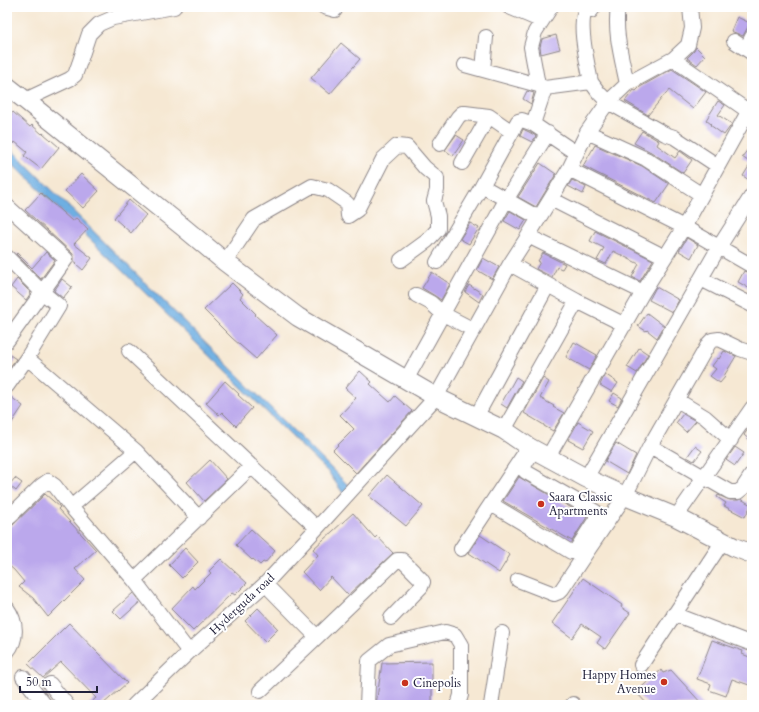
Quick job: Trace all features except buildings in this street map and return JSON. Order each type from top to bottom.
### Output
[{"type":"main road","points":[[7,86],[225,262],[298,317],[436,397],[504,430],[537,451],[586,478],[676,517],[734,547],[752,554]]},
{"type":"street","points":[[26,100],[70,79],[75,75],[89,34],[99,24],[113,18],[174,7]]},
{"type":"street","points":[[509,7],[542,20]]},
{"type":"street","points":[[533,124],[542,86],[531,47],[535,32],[551,7]]},
{"type":"street","points":[[594,7],[591,11],[586,10],[584,13],[582,35],[591,82],[599,93],[608,102],[665,134],[674,137],[718,166]]},
{"type":"street","points":[[618,7],[616,16],[618,34],[627,84]]},
{"type":"street","name":"Hyderguda road","points":[[134,705],[189,652],[265,584],[436,397],[510,264],[551,199],[587,132],[608,102],[627,84],[673,59],[688,45],[692,28],[690,7]]},
{"type":"street","points":[[483,70],[486,37]]},
{"type":"street","points":[[734,41],[750,46]]},
{"type":"street","points":[[491,504],[571,552],[576,550],[596,519],[596,512],[526,472],[524,470],[524,466],[537,451],[624,325],[684,227],[749,114],[673,59]]},
{"type":"street","points":[[465,65],[542,86],[591,82]]},
{"type":"street","points":[[440,144],[462,113],[489,116],[512,132]]},
{"type":"street","points":[[462,163],[489,116]]},
{"type":"street","points":[[437,262],[518,121],[522,120],[533,124],[576,153]]},
{"type":"street","points":[[587,132],[646,159],[702,195]]},
{"type":"street","points":[[406,380],[506,200],[548,133]]},
{"type":"street","points":[[225,262],[254,219],[312,186],[328,190],[347,203],[348,216],[357,210],[383,159],[397,146],[407,147],[425,168],[438,178],[434,201],[438,216],[438,229],[427,241],[401,260]]},
{"type":"street","points":[[568,169],[684,227],[752,266]]},
{"type":"street","points":[[482,186],[539,218]]},
{"type":"street","points":[[586,478],[719,247],[747,214],[752,195]]},
{"type":"street","points":[[551,199],[665,257]]},
{"type":"street","points":[[7,206],[66,259],[7,341]]},
{"type":"street","points":[[528,236],[643,292]]},
{"type":"street","points":[[7,257],[42,292],[59,306],[27,358],[7,386]]},
{"type":"street","points":[[510,264],[577,302],[624,325]]},
{"type":"street","points":[[701,279],[752,305]]},
{"type":"street","points":[[476,417],[548,285]]},
{"type":"street","points":[[416,295],[431,303],[443,314],[474,330]]},
{"type":"street","points":[[504,430],[577,302]]},
{"type":"street","points":[[518,580],[554,594],[562,589],[625,496],[650,446],[712,340],[718,339],[752,353]]},
{"type":"street","points":[[129,351],[317,528]]},
{"type":"street","points":[[27,358],[136,451],[198,518]]},
{"type":"street","points":[[677,400],[704,417],[731,440]]},
{"type":"street","points":[[676,517],[752,408]]},
{"type":"street","points":[[650,446],[730,492],[738,492],[743,488],[752,474]]},
{"type":"street","points":[[70,507],[136,451]]},
{"type":"street","points":[[460,549],[491,504],[537,451]]},
{"type":"street","points":[[134,580],[251,467]]},
{"type":"street","points":[[7,519],[48,481],[55,486],[70,507],[134,580],[189,652]]},
{"type":"street","points":[[641,664],[723,541]]},
{"type":"street","points":[[260,691],[397,560],[402,560],[423,582],[391,618]]},
{"type":"street","points":[[265,584],[317,637]]},
{"type":"street","points":[[7,608],[15,626],[14,638],[7,652]]},
{"type":"street","points":[[674,614],[752,644]]},
{"type":"street","points":[[367,705],[369,661],[389,645],[445,632],[455,635],[461,645],[461,695],[458,705]]},
{"type":"street","points":[[491,705],[502,633]]},
{"type":"street","points":[[22,678],[45,705]]},
{"type":"street","points":[[50,684],[67,705]]},
{"type":"water","points":[[7,145],[351,488],[345,496],[329,473],[7,158]]},
{"type":"place","name":"Saara Classic Apartments","points":[[541,504]]},
{"type":"place","name":"Happy Homes Avenue","points":[[664,682]]},
{"type":"place","name":"Cinepolis","points":[[405,683]]}]
